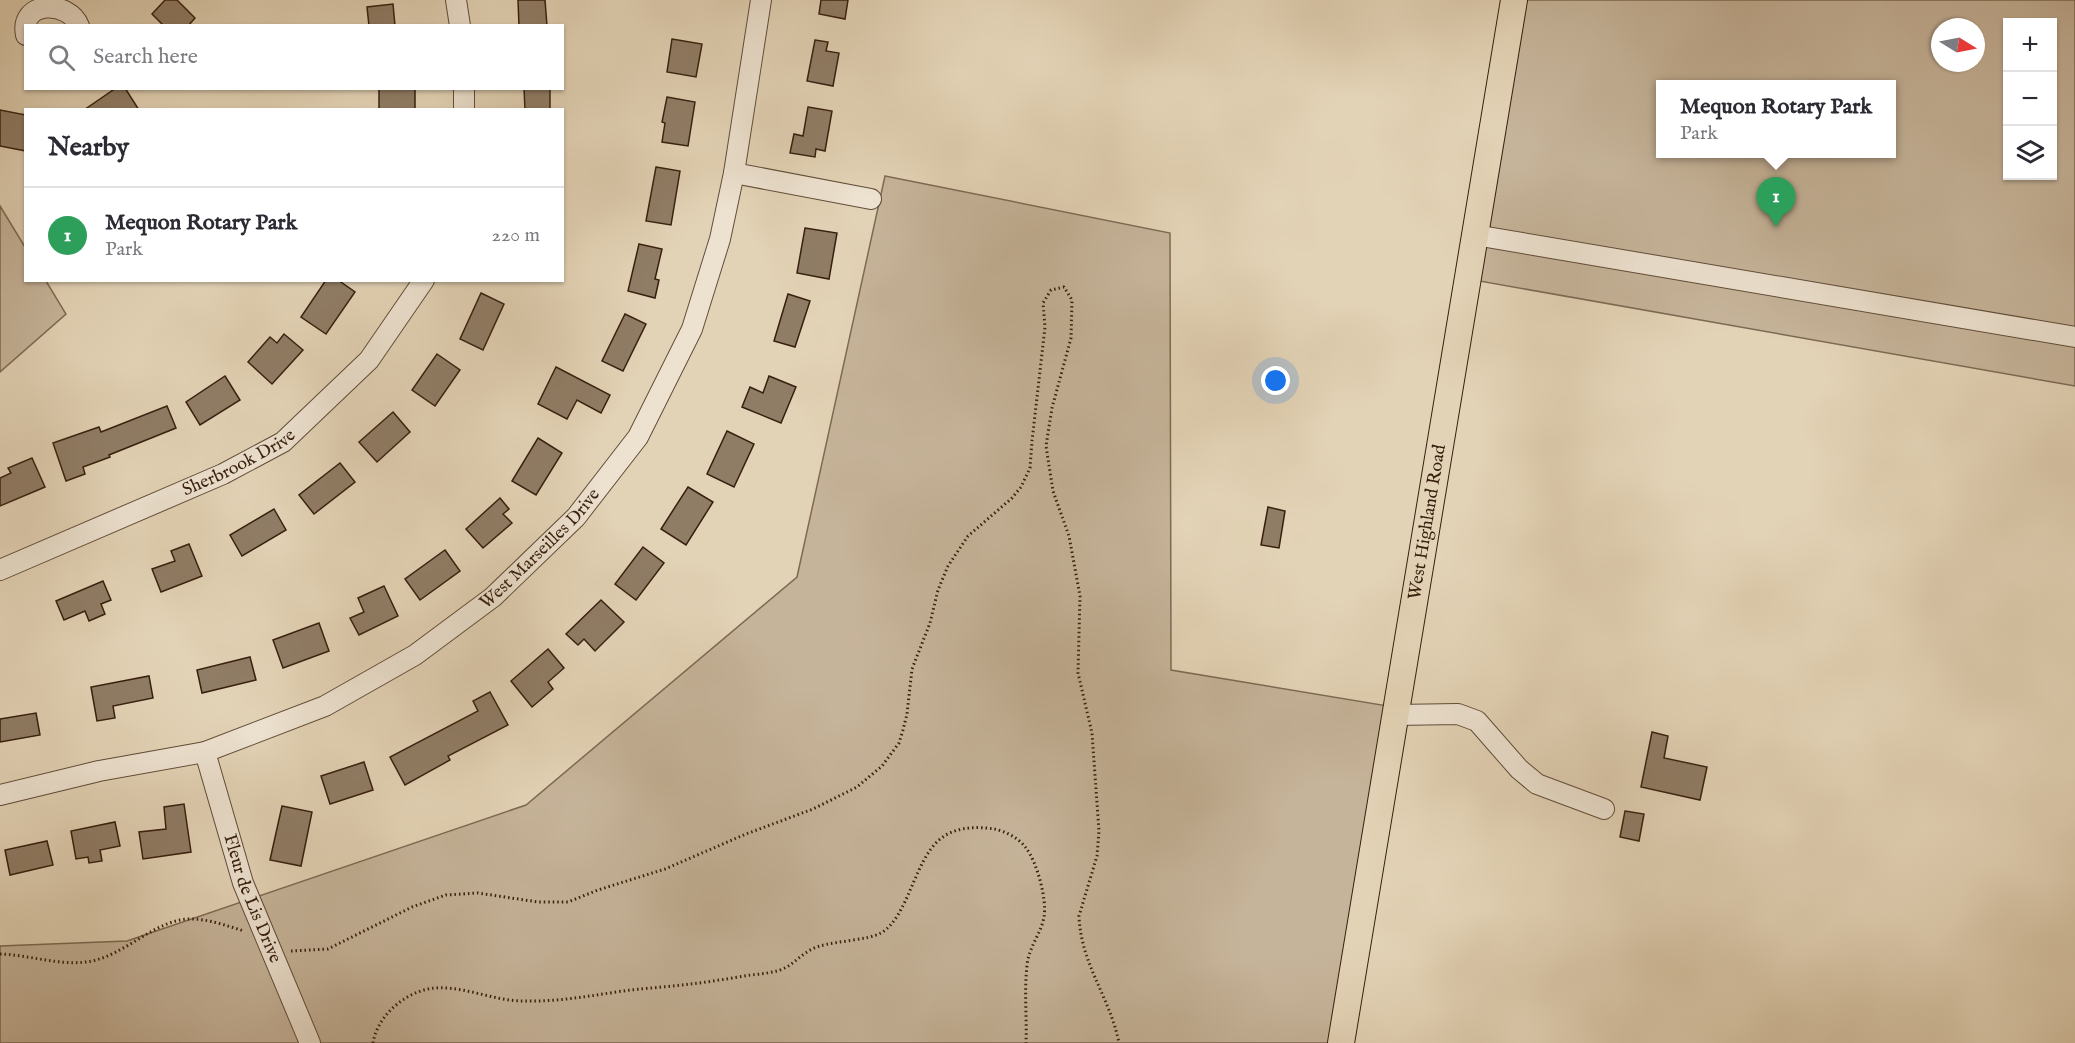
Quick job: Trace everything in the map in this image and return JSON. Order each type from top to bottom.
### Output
[{"type":"main road","name":"West Highland Road","points":[[1341,1043],[1514,0]]},
{"type":"street","points":[[456,0],[460,24]]},
{"type":"street","name":"West Marseilles Drive","points":[[0,795],[99,771],[205,752],[325,706],[415,655],[494,597],[576,517],[638,437],[692,329],[720,238],[734,173],[761,0]]},
{"type":"street","points":[[26,24],[30,12],[37,6],[46,2],[67,2],[78,24]]},
{"type":"street","points":[[464,90],[464,108]]},
{"type":"street","points":[[734,173],[871,199]]},
{"type":"street","points":[[1475,235],[2075,337]]},
{"type":"street","name":"Sherbrook Drive","points":[[0,570],[223,474],[283,442],[369,360],[423,282]]},
{"type":"street","points":[[1395,715],[1458,714],[1477,721],[1519,769],[1537,784],[1604,809]]},
{"type":"street","name":"Fleur de Lis Drive","points":[[205,752],[243,884],[310,1043]]},
{"type":"path","points":[[0,954],[69,963],[90,962],[111,954],[172,922],[188,919],[228,926],[253,934],[283,950],[328,949],[412,907],[446,895],[478,893],[538,902],[568,902],[665,869],[746,834],[813,809],[856,788],[877,771],[891,754],[901,736],[907,714],[912,669],[930,623],[938,590],[948,566],[968,536],[1012,498],[1021,487],[1030,468],[1046,327],[1043,303],[1051,290],[1064,287],[1072,300],[1071,338],[1052,408],[1046,446],[1053,491],[1069,536],[1080,596],[1078,673],[1092,733],[1099,822],[1099,844],[1079,916],[1079,927],[1087,963],[1115,1026],[1119,1043]]},
{"type":"path","points":[[373,1043],[377,1029],[385,1016],[399,1002],[428,989],[445,988],[503,1000],[567,1000],[692,984],[782,969],[804,952],[819,946],[883,932],[895,920],[926,857],[937,842],[957,830],[970,828],[996,830],[1017,839],[1026,847],[1040,881],[1044,901],[1044,918],[1029,950],[1026,1043]]},
{"type":"shaded area","points":[[1514,0],[2075,0],[2075,386],[1468,279]]},
{"type":"shaded area","points":[[885,176],[1170,233],[1171,670],[1388,706],[1341,1043],[0,1043],[0,946],[127,941],[526,805],[797,577]]},
{"type":"shaded area","points":[[0,206],[24,245],[24,282],[47,282],[66,314],[0,372]]},
{"type":"building","points":[[165,0],[177,0],[195,18],[190,24],[162,24],[152,14]]},
{"type":"building","points":[[518,0],[545,0],[547,24],[519,24]]},
{"type":"building","points":[[821,0],[848,0],[845,19],[819,14]]},
{"type":"building","points":[[393,4],[395,24],[369,24],[367,7]]},
{"type":"building","points":[[672,39],[702,44],[696,77],[667,72]]},
{"type":"building","points":[[815,40],[828,42],[826,51],[839,53],[833,86],[807,81]]},
{"type":"building","points":[[113,90],[126,90],[138,108],[87,108]]},
{"type":"building","points":[[379,90],[415,90],[415,108],[379,108]]},
{"type":"building","points":[[524,90],[550,90],[550,108],[525,108]]},
{"type":"building","points":[[667,97],[695,102],[688,146],[662,142],[665,123],[662,122]]},
{"type":"building","points":[[808,107],[832,111],[825,151],[816,149],[815,157],[790,153],[794,134],[803,136]]},
{"type":"building","points":[[0,110],[24,115],[24,151],[0,146]]},
{"type":"building","points":[[656,167],[680,171],[671,225],[646,221]]},
{"type":"building","points":[[805,228],[837,233],[829,279],[797,273]]},
{"type":"building","points":[[639,244],[662,249],[655,279],[659,280],[655,298],[628,291]]},
{"type":"building","points":[[325,282],[341,282],[355,292],[326,334],[301,317]]},
{"type":"building","points":[[481,293],[504,304],[483,350],[460,339]]},
{"type":"building","points":[[788,294],[810,301],[795,347],[774,341]]},
{"type":"building","points":[[625,314],[646,324],[623,371],[602,361]]},
{"type":"building","points":[[284,334],[303,350],[272,384],[248,362],[270,337],[277,343]]},
{"type":"building","points":[[437,354],[460,370],[435,406],[412,390]]},
{"type":"building","points":[[556,367],[610,395],[601,413],[577,400],[567,419],[538,404]]},
{"type":"building","points":[[225,376],[240,400],[200,425],[186,402]]},
{"type":"building","points":[[769,376],[796,387],[781,423],[742,407],[750,387],[763,393]]},
{"type":"building","points":[[167,406],[176,428],[83,467],[85,474],[66,481],[53,443],[99,427],[101,432]]},
{"type":"building","points":[[393,412],[410,432],[377,462],[359,442]]},
{"type":"building","points":[[727,431],[754,444],[734,487],[707,474]]},
{"type":"building","points":[[538,438],[562,453],[536,495],[512,481]]},
{"type":"building","points":[[32,458],[45,487],[0,506],[0,478],[11,473],[8,468]]},
{"type":"building","points":[[340,463],[355,482],[314,514],[299,495]]},
{"type":"building","points":[[688,487],[713,502],[686,545],[661,529]]},
{"type":"building","points":[[500,498],[509,509],[503,514],[512,523],[483,548],[466,529]]},
{"type":"building","points":[[1268,507],[1285,511],[1279,548],[1261,545]]},
{"type":"building","points":[[274,509],[286,530],[242,556],[230,535]]},
{"type":"building","points":[[189,544],[202,576],[161,592],[152,569],[175,561],[171,551]]},
{"type":"building","points":[[643,547],[664,563],[636,600],[615,584]]},
{"type":"building","points":[[445,550],[460,571],[420,600],[405,579]]},
{"type":"building","points":[[103,581],[111,600],[101,604],[105,614],[89,621],[85,611],[64,620],[56,601]]},
{"type":"building","points":[[384,586],[398,616],[359,635],[350,618],[364,612],[358,598]]},
{"type":"building","points":[[601,600],[624,622],[595,651],[584,639],[578,645],[566,634]]},
{"type":"building","points":[[319,623],[329,651],[283,668],[273,640]]},
{"type":"building","points":[[548,649],[564,668],[548,682],[553,689],[532,707],[511,681]]},
{"type":"building","points":[[250,657],[256,680],[202,693],[197,670]]},
{"type":"building","points":[[149,676],[153,698],[113,706],[115,718],[97,721],[91,687]]},
{"type":"building","points":[[490,692],[508,725],[448,756],[450,760],[405,785],[390,757],[478,711],[473,701]]},
{"type":"building","points":[[36,713],[40,735],[0,742],[0,719]]},
{"type":"building","points":[[1652,732],[1668,736],[1664,758],[1707,767],[1700,800],[1641,787]]},
{"type":"building","points":[[364,762],[373,790],[330,804],[321,776]]},
{"type":"building","points":[[184,804],[191,852],[143,859],[139,832],[166,829],[164,807]]},
{"type":"building","points":[[282,806],[312,812],[301,866],[270,860]]},
{"type":"building","points":[[1625,811],[1644,814],[1639,841],[1620,837]]},
{"type":"building","points":[[115,822],[120,846],[100,850],[102,861],[89,863],[88,857],[76,859],[71,831]]},
{"type":"building","points":[[47,841],[53,865],[10,875],[5,850]]},
{"type":"place","name":"Mequon Rotary Park","points":[[1776,227]]}]
